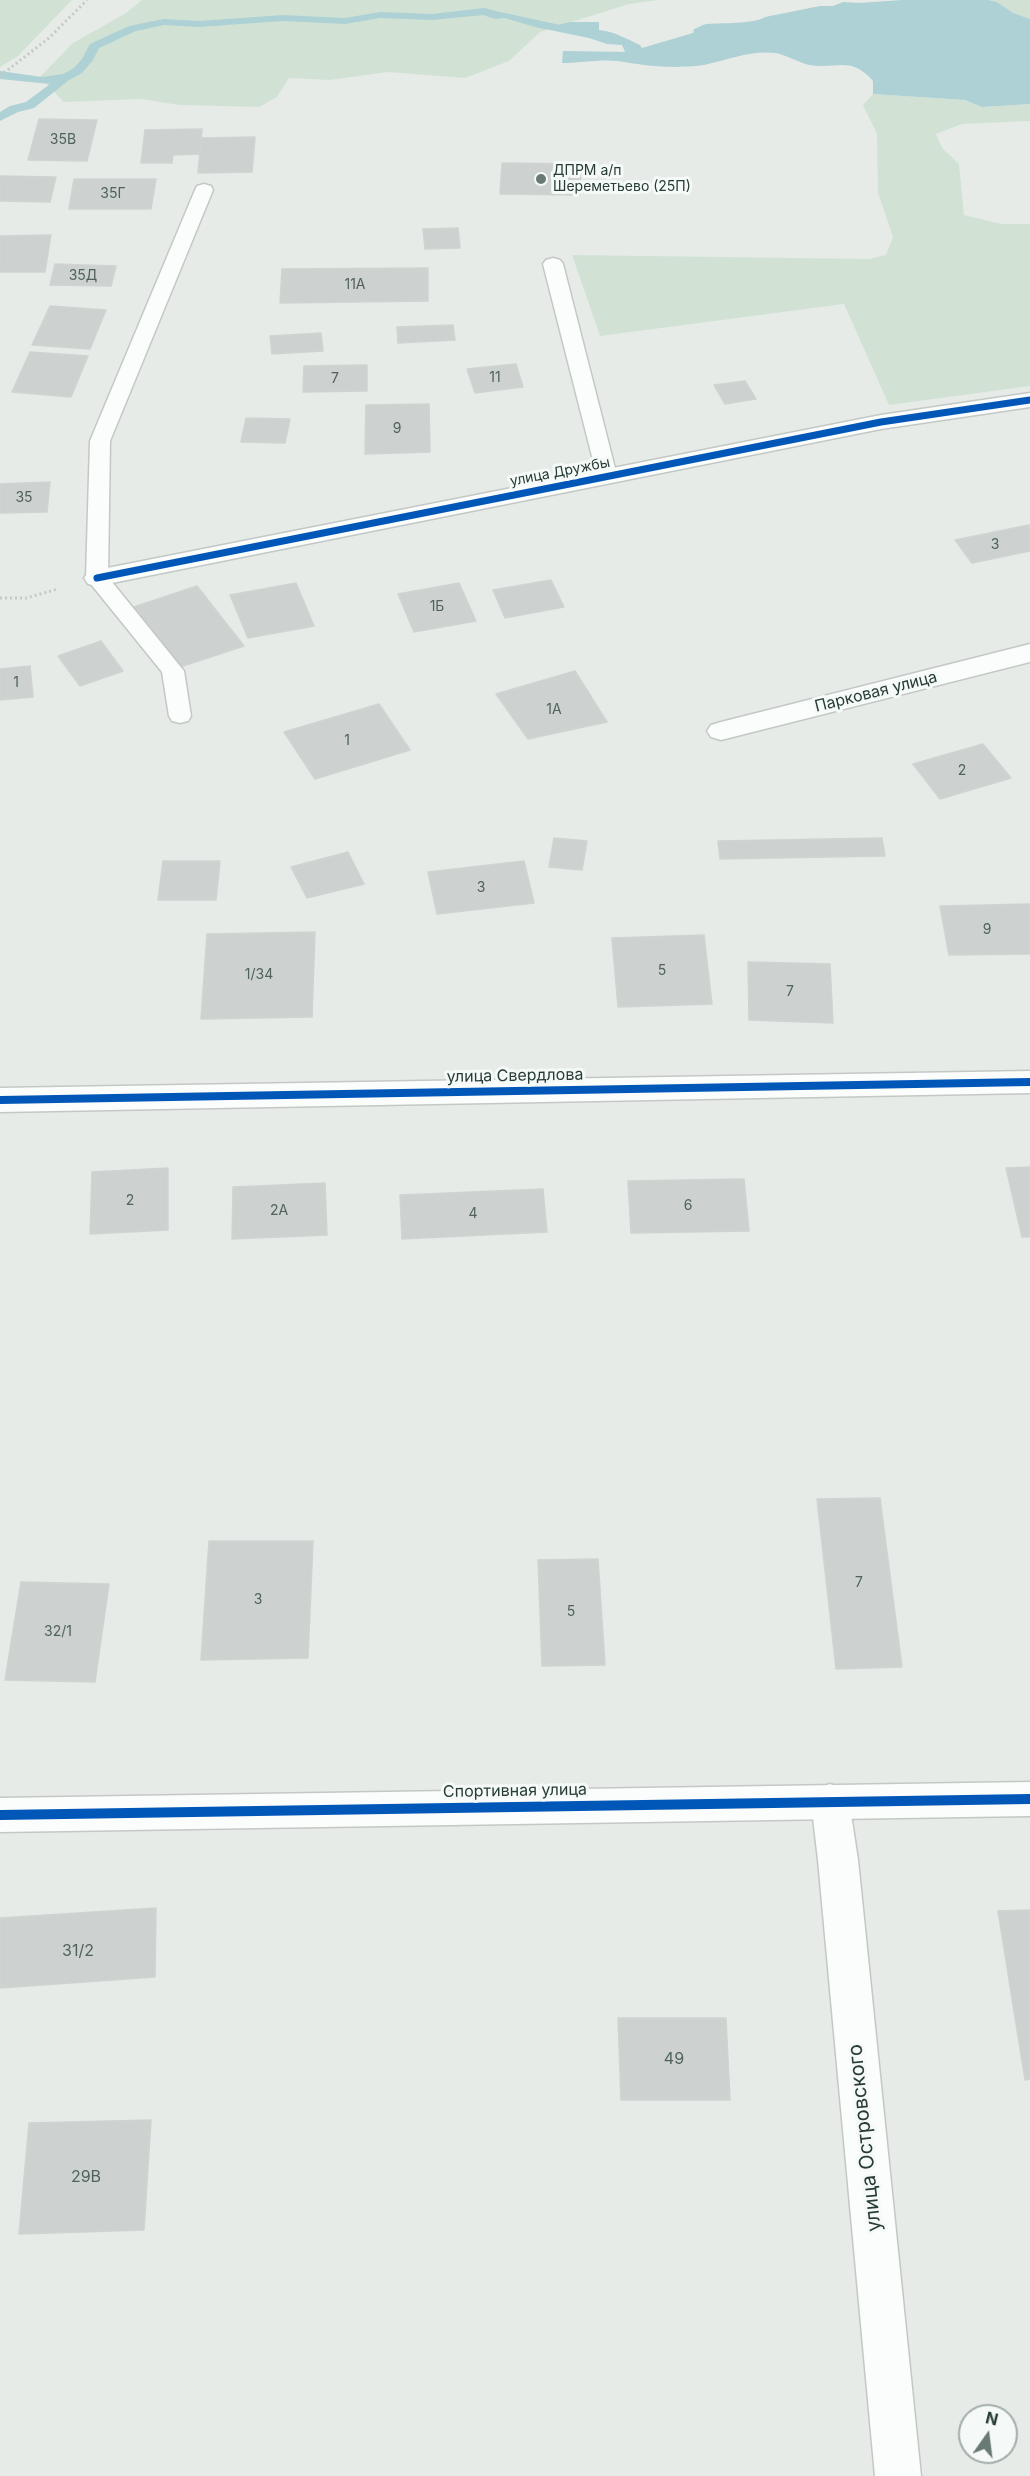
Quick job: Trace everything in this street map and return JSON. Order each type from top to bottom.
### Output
[{"type":"street","name":"улица Дружбы","points":[[97,578],[881,422],[1030,400]]},
{"type":"street","name":"Парковая улица","points":[[721,731],[1030,653]]},
{"type":"street","name":"улица Свердлова","points":[[0,1100],[1030,1082]]},
{"type":"street","name":"Спортивная улица","points":[[0,1815],[1030,1799]]},
{"type":"street","name":"улица Островского","points":[[830,1801],[838,1860],[898,2476]]},
{"type":"lane","points":[[180,716],[173,671],[97,578],[100,441],[204,190]]},
{"type":"lane","points":[[553,264],[607,476]]},
{"type":"path","points":[[0,76],[49,38],[87,0]]},
{"type":"path","points":[[0,598],[26,598],[97,578]]},
{"type":"green space","points":[[0,0],[72,0],[18,56],[0,67]]},
{"type":"green space","points":[[142,0],[658,0],[629,4],[540,32],[509,61],[465,78],[388,72],[330,80],[289,78],[277,97],[259,107],[179,105],[141,99],[64,102],[40,77],[73,43],[126,13]]},
{"type":"green space","points":[[988,0],[1030,0],[1030,19],[1013,14],[997,2]]},
{"type":"green space","points":[[873,94],[965,100],[982,107],[1030,104],[1030,121],[962,124],[936,134],[942,148],[959,164],[964,215],[1002,224],[1030,224],[1030,386],[889,405],[844,304],[600,336],[572,255],[869,259],[886,255],[893,237],[878,193],[877,134],[863,105]]},
{"type":"water","points":[[988,0],[997,2],[1013,13],[1030,19],[1030,104],[982,107],[965,100],[873,94],[873,81],[857,68],[843,65],[810,65],[784,55],[766,52],[704,65],[676,67],[611,61],[562,63],[563,51],[630,52],[626,42],[550,27],[570,22],[599,22],[599,30],[620,36],[642,48],[693,33],[694,29],[705,24],[753,21],[820,6],[833,6],[843,2]]},
{"type":"building","points":[[39,119],[97,120],[87,161],[28,160]]},
{"type":"building","points":[[202,129],[200,154],[173,155],[172,163],[141,163],[145,130]]},
{"type":"building","points":[[255,137],[252,172],[198,173],[201,138]]},
{"type":"building","name":"ДПРМ а/п Шереметьево (25П)","points":[[502,163],[581,164],[580,195],[500,194]]},
{"type":"building","points":[[0,176],[56,177],[50,202],[0,201]]},
{"type":"building","points":[[74,179],[156,179],[151,209],[69,209]]},
{"type":"building","points":[[458,228],[460,248],[425,249],[423,229]]},
{"type":"building","points":[[51,235],[45,272],[0,272],[0,236]]},
{"type":"building","points":[[55,264],[116,266],[111,286],[50,285]]},
{"type":"building","points":[[428,268],[428,301],[280,303],[282,269]]},
{"type":"building","points":[[50,306],[106,310],[90,349],[32,345]]},
{"type":"building","points":[[453,325],[455,340],[398,343],[397,327]]},
{"type":"building","points":[[321,333],[323,351],[272,354],[270,336]]},
{"type":"building","points":[[30,352],[88,356],[71,397],[12,392]]},
{"type":"building","points":[[516,364],[523,387],[475,393],[467,369]]},
{"type":"building","points":[[367,365],[367,391],[303,392],[304,366]]},
{"type":"building","points":[[745,381],[756,399],[725,404],[714,385]]},
{"type":"building","points":[[429,404],[430,452],[365,454],[366,405]]},
{"type":"building","points":[[246,418],[290,419],[285,443],[241,442]]},
{"type":"building","points":[[50,482],[47,512],[0,513],[0,484]]},
{"type":"building","points":[[1029,525],[1030,551],[972,563],[955,540]]},
{"type":"building","points":[[551,580],[564,607],[505,618],[493,590]]},
{"type":"building","points":[[296,583],[314,626],[248,638],[230,595]]},
{"type":"building","points":[[459,583],[476,621],[414,632],[398,594]]},
{"type":"building","points":[[197,586],[244,646],[180,667],[134,607]]},
{"type":"building","points":[[101,641],[123,671],[80,686],[58,656]]},
{"type":"building","points":[[30,666],[33,697],[0,700],[0,669]]},
{"type":"building","points":[[575,671],[607,722],[528,739],[496,694]]},
{"type":"building","points":[[379,704],[410,750],[315,779],[284,732]]},
{"type":"building","points":[[983,744],[1011,778],[940,799],[913,764]]},
{"type":"building","points":[[554,838],[587,841],[582,870],[549,867]]},
{"type":"building","points":[[882,838],[885,856],[720,859],[718,841]]},
{"type":"building","points":[[348,852],[364,884],[307,898],[291,867]]},
{"type":"building","points":[[163,861],[220,861],[216,900],[158,900]]},
{"type":"building","points":[[524,861],[534,903],[437,914],[428,872]]},
{"type":"building","points":[[1030,904],[1030,954],[949,955],[940,906]]},
{"type":"building","points":[[315,932],[312,1017],[201,1019],[207,934]]},
{"type":"building","points":[[704,935],[712,1004],[618,1007],[612,938]]},
{"type":"building","points":[[748,962],[830,964],[833,1023],[749,1020]]},
{"type":"building","points":[[1030,1167],[1030,1237],[1022,1237],[1006,1168]]},
{"type":"building","points":[[168,1168],[168,1230],[90,1234],[92,1172]]},
{"type":"building","points":[[744,1179],[749,1231],[631,1233],[628,1181]]},
{"type":"building","points":[[325,1183],[327,1235],[232,1239],[233,1187]]},
{"type":"building","points":[[543,1189],[547,1232],[402,1239],[400,1195]]},
{"type":"building","points":[[880,1498],[902,1667],[836,1669],[817,1499]]},
{"type":"building","points":[[209,1541],[313,1541],[308,1658],[201,1660]]},
{"type":"building","points":[[598,1559],[605,1665],[542,1666],[538,1560]]},
{"type":"building","points":[[21,1582],[109,1584],[95,1682],[5,1680]]},
{"type":"building","points":[[156,1908],[155,1977],[0,1988],[0,1918]]},
{"type":"building","points":[[1030,1910],[1030,2079],[1025,2080],[998,1911]]},
{"type":"building","points":[[618,2018],[726,2018],[730,2100],[621,2100]]},
{"type":"building","points":[[151,2120],[144,2230],[19,2234],[29,2123]]},
{"type":"waterway","points":[[0,75],[28,80],[55,80],[78,70],[87,60],[94,46],[133,28],[164,22],[199,24],[283,18],[345,21],[380,15],[432,17],[484,11],[495,16],[506,15],[535,24],[592,35],[607,41],[626,42],[630,52]]},
{"type":"waterway","points":[[0,117],[14,109],[30,105],[64,78]]},
{"type":"cycle path","points":[[97,578],[881,422],[1030,400]]},
{"type":"cycle path","points":[[0,1100],[1030,1082]]},
{"type":"cycle path","points":[[0,1815],[1030,1799]]},
{"type":"place","name":"ДПРМ а/п Шереметьево (25П)","points":[[541,179]]}]
